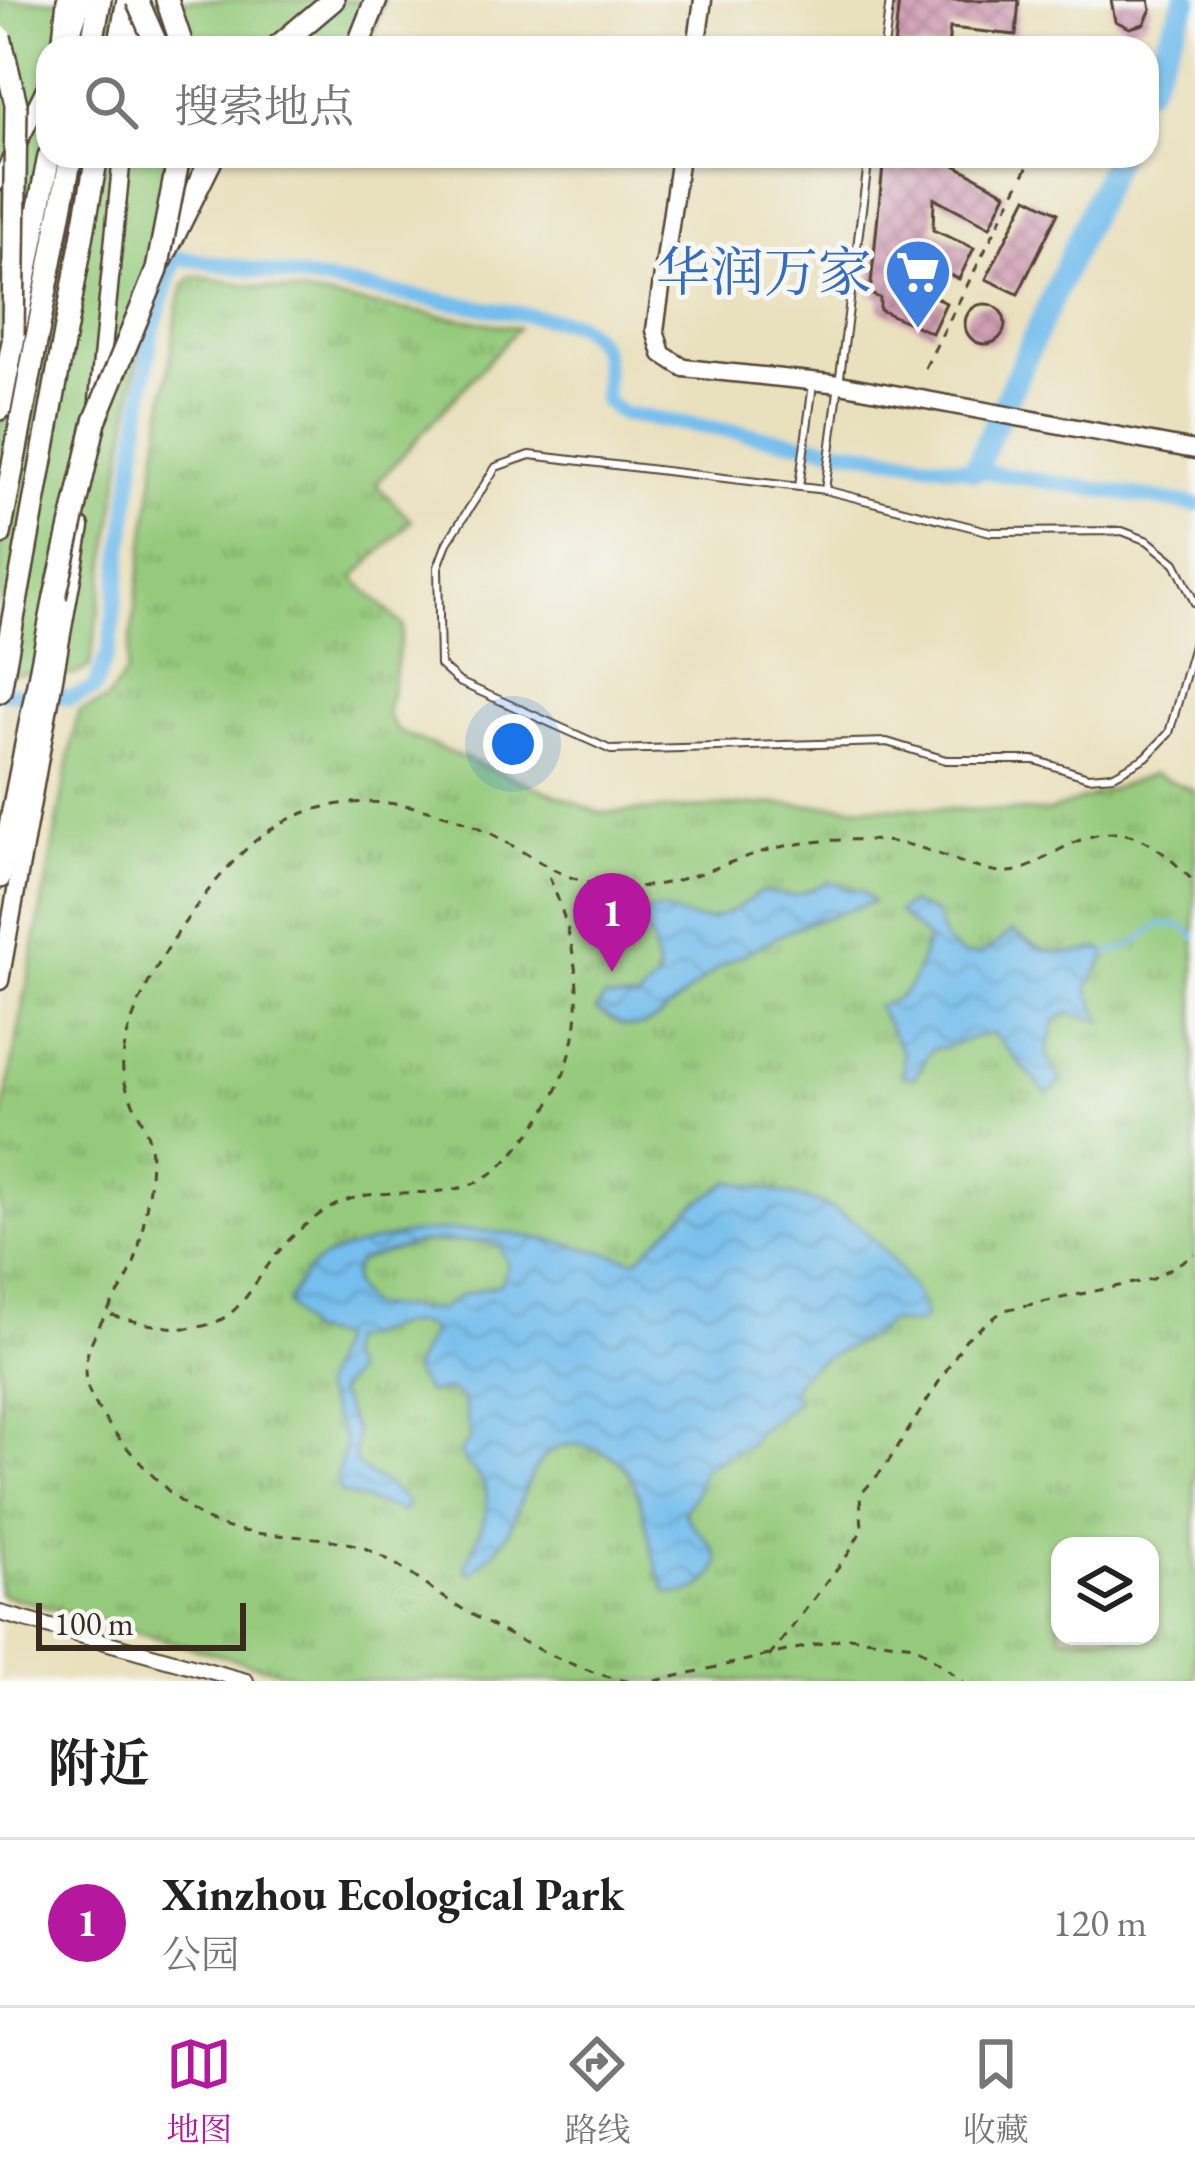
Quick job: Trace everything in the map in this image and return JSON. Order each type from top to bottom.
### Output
[{"type":"highway","points":[[66,36],[68,0]]},
{"type":"highway","points":[[94,36],[100,0]]},
{"type":"highway","points":[[124,36],[137,0]]},
{"type":"highway","points":[[137,0],[153,36]]},
{"type":"highway","points":[[167,0],[179,36]]},
{"type":"highway","points":[[290,36],[333,0]]},
{"type":"highway","points":[[362,36],[376,0]]},
{"type":"highway","points":[[0,37],[17,136],[24,335]]},
{"type":"highway","points":[[0,534],[48,168]]},
{"type":"highway","points":[[0,409],[68,168]]},
{"type":"highway","points":[[1,683],[59,341],[95,168]]},
{"type":"highway","points":[[157,270],[177,168]]},
{"type":"highway","points":[[0,877],[39,718],[55,597],[95,421],[157,270],[207,168]]},
{"type":"street","points":[[69,36],[82,0]]},
{"type":"street","points":[[137,0],[137,36]]},
{"type":"street","points":[[698,36],[703,0]]},
{"type":"street","points":[[0,181],[36,107]]},
{"type":"street","points":[[47,677],[107,332],[121,168]]},
{"type":"street","points":[[678,168],[655,330],[662,354],[684,368],[840,384],[1195,450]]},
{"type":"street","points":[[0,982],[39,718]]},
{"type":"street","points":[[0,1612],[246,1681]]},
{"type":"lane","points":[[886,36],[890,0]]},
{"type":"lane","points":[[825,490],[867,168]]},
{"type":"lane","points":[[799,487],[814,380]]},
{"type":"lane","points":[[1195,603],[1175,563],[1148,541],[1122,531],[991,532],[825,490],[530,454],[512,458],[479,487],[438,567],[440,665],[459,682],[610,750],[887,742],[946,760],[1035,760],[1088,777],[1114,775],[1146,757],[1169,734],[1195,642]]},
{"type":"path","points":[[925,368],[1027,168]]},
{"type":"path","points":[[628,1681],[557,1658],[459,1608],[363,1547],[210,1521],[186,1506],[91,1402],[84,1361],[135,1262],[151,1146],[122,1071],[149,980],[172,939],[262,836],[298,815],[381,801],[461,820],[546,870],[583,883],[662,886],[793,844],[849,841],[898,842],[1002,872],[1027,869],[1090,834],[1118,829],[1144,840],[1195,883]]},
{"type":"path","points":[[110,1315],[185,1330],[225,1322],[243,1306],[287,1239],[336,1204],[366,1195],[466,1187],[484,1180],[515,1152],[560,1093],[579,1022],[560,902],[546,870]]},
{"type":"path","points":[[769,1657],[849,1553],[862,1528],[860,1495],[868,1481],[885,1467],[966,1339],[983,1322],[1004,1310],[1153,1279],[1195,1254]]},
{"type":"path","points":[[655,1681],[848,1637],[887,1638],[914,1645],[963,1681]]},
{"type":"green space","points":[[0,0],[384,0],[371,36],[36,36],[36,168],[210,168],[157,236],[90,667],[73,675],[0,673]]},
{"type":"green space","points":[[193,276],[518,328],[376,484],[411,521],[354,578],[403,626],[387,714],[397,731],[600,813],[769,804],[1048,812],[1153,774],[1195,791],[1195,1681],[314,1681],[0,1594],[0,1130],[78,712],[106,701],[126,673],[184,285]]},
{"type":"water","points":[[829,882],[862,891],[873,902],[796,927],[719,967],[657,1019],[641,1026],[624,1026],[596,1010],[604,998],[637,1000],[659,977],[652,942],[638,917],[646,912],[713,918],[760,892],[795,896]]},
{"type":"water","points":[[910,903],[935,913],[945,941],[962,955],[983,954],[1013,931],[1053,952],[1098,948],[1108,954],[1087,988],[1103,1021],[1070,1013],[1056,1020],[1046,1055],[1062,1082],[1047,1094],[994,1034],[932,1049],[914,1078],[902,1075],[904,1055],[877,1006],[907,990],[928,940],[898,912]]},
{"type":"water","points":[[730,1181],[833,1209],[888,1255],[925,1317],[917,1324],[888,1322],[811,1367],[791,1391],[797,1401],[791,1407],[759,1431],[750,1444],[702,1469],[697,1492],[684,1511],[716,1554],[715,1573],[705,1584],[687,1593],[667,1592],[628,1472],[607,1454],[575,1445],[559,1447],[536,1468],[505,1538],[471,1574],[465,1568],[485,1514],[486,1493],[460,1452],[471,1438],[463,1401],[452,1391],[427,1393],[412,1371],[432,1330],[423,1325],[402,1324],[347,1339],[345,1356],[353,1373],[337,1392],[356,1432],[354,1461],[408,1505],[403,1512],[341,1493],[336,1481],[345,1443],[321,1388],[338,1338],[307,1332],[287,1303],[303,1276],[320,1260],[408,1234],[473,1230],[636,1260],[692,1207]],"holes":[[[482,1241],[500,1247],[508,1264],[501,1284],[461,1295],[439,1310],[369,1306],[354,1285],[358,1261],[419,1243]]]},
{"type":"building","points":[[899,0],[1019,0],[1016,35],[950,28],[949,36],[895,36]]},
{"type":"building","points":[[1111,0],[1149,0],[1151,9],[1144,24],[1130,28],[1115,21]]},
{"type":"building","points":[[883,168],[960,168],[1006,193],[990,227],[934,198],[933,230],[974,248],[959,279],[929,265],[927,293],[946,303],[932,333],[880,310],[880,298],[870,294]]},
{"type":"building","points":[[1027,197],[1058,213],[1018,294],[986,279]]},
{"type":"building","points":[[985,304],[999,310],[1005,324],[999,338],[985,344],[971,338],[965,324],[971,310]]},
{"type":"waterway","points":[[1159,60],[1186,0]]},
{"type":"waterway","points":[[975,469],[1111,168]]},
{"type":"waterway","points":[[0,692],[71,698],[94,689],[109,650],[151,336],[176,257],[575,323],[600,346],[605,401],[623,414],[1195,505]]},
{"type":"waterway","points":[[1108,954],[1132,945],[1159,924],[1182,926],[1195,937]]},
{"type":"place","name":"华润万家","points":[[918,331]]},
{"type":"place","name":"Xinzhou Ecological Park","points":[[612,972]]}]
